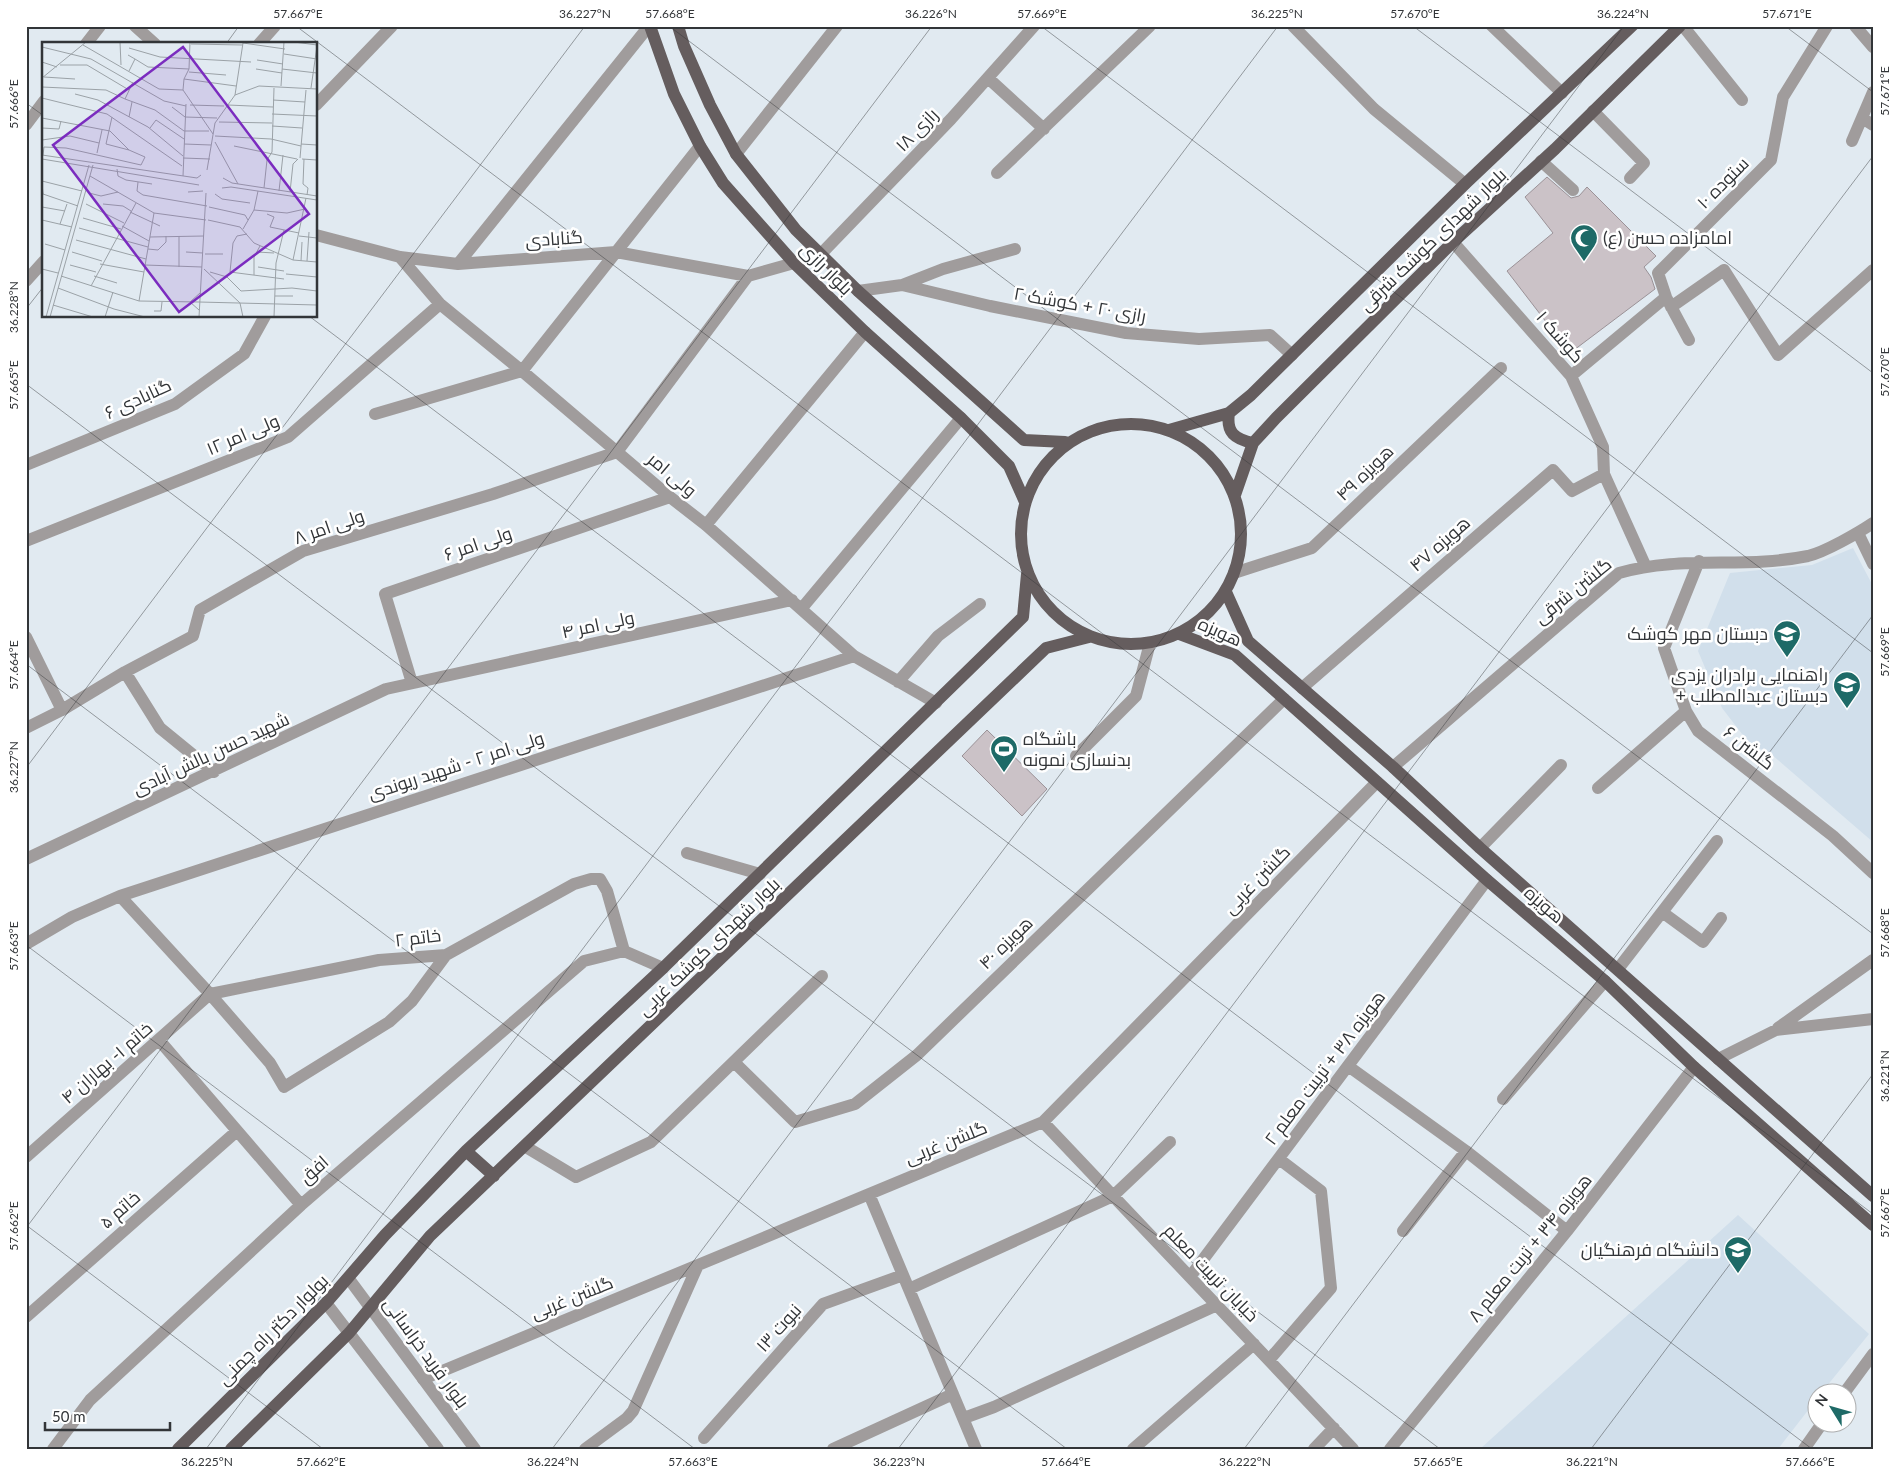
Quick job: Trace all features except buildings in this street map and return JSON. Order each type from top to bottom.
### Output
[{"type":"main road","name":"بلوار رازی","points":[[650,26],[674,94],[700,146],[723,183],[794,263],[865,332],[961,418],[1010,466],[1025,502]]},
{"type":"main road","name":"بلوار رازی","points":[[678,26],[684,46],[710,105],[736,154],[796,230],[858,292],[1024,440],[1065,442]]},
{"type":"main road","name":"بلوار شهدای کوشک شرقی","points":[[1169,430],[1229,413],[1251,395],[1465,184],[1632,26]]},
{"type":"main road","name":"بلوار شهدای کوشک شرقی","points":[[1235,494],[1254,443],[1454,242],[1682,26]]},
{"type":"main road","points":[[1229,413],[1227,425],[1233,435],[1254,443]]},
{"type":"main road","points":[[1130,424],[1169,430],[1195,444],[1216,464],[1235,494],[1240,516],[1241,545],[1234,573],[1226,592],[1201,620],[1179,634],[1150,644],[1119,645],[1089,637],[1051,612],[1027,574],[1020,538],[1025,502],[1038,474],[1065,442],[1092,431],[1130,424]]},
{"type":"main road","name":"بلوار شهدای کوشک غربی","points":[[349,1279],[385,1235],[466,1151],[663,968],[1023,616],[1027,574]]},
{"type":"main road","name":"هویزه","points":[[1226,592],[1248,641],[1393,767],[1480,848],[1873,1196]]},
{"type":"main road","name":"هویزه","points":[[1179,634],[1235,654],[1377,782],[1605,981],[1694,1067],[1873,1224]]},
{"type":"main road","name":"بلوار شهدای کوشک غربی","points":[[371,1308],[430,1236],[526,1147],[1046,648],[1089,637]]},
{"type":"main road","points":[[466,1151],[494,1176]]},
{"type":"main road","name":"بولوار دکتر راه چمنی","points":[[178,1449],[349,1279]]},
{"type":"main road","points":[[231,1449],[349,1333],[371,1308]]},
{"type":"street","points":[[88,42],[100,26]]},
{"type":"street","points":[[135,26],[153,42]]},
{"type":"street","points":[[261,42],[275,26]]},
{"type":"street","points":[[318,102],[392,26]]},
{"type":"street","points":[[458,264],[650,26]]},
{"type":"street","points":[[736,154],[837,26]]},
{"type":"street","name":"رازی ۱۸","points":[[822,254],[951,119],[1034,26]]},
{"type":"street","points":[[998,173],[1150,26]]},
{"type":"street","points":[[1293,26],[1374,109],[1465,184]]},
{"type":"street","points":[[1492,26],[1562,93]]},
{"type":"street","points":[[1682,26],[1742,100]]},
{"type":"street","name":"ستوده ۱۰","points":[[1669,302],[1658,273],[1771,160],[1783,97],[1827,26]]},
{"type":"street","points":[[1855,26],[1873,47]]},
{"type":"street","points":[[988,78],[1044,128]]},
{"type":"street","points":[[1852,141],[1868,121],[1873,92]]},
{"type":"street","points":[[26,124],[42,104]]},
{"type":"street","points":[[1593,112],[1644,163],[1630,178]]},
{"type":"street","points":[[375,414],[522,370],[700,146]]},
{"type":"street","points":[[1541,161],[1573,190]]},
{"type":"street","name":"گنابادی","points":[[318,236],[400,257],[458,264],[616,252],[748,276],[794,263]]},
{"type":"street","name":"کوشک ۱","points":[[1454,242],[1571,376],[1603,446],[1604,474]]},
{"type":"street","points":[[902,285],[943,269],[1015,249]]},
{"type":"street","name":"ولی امر","points":[[400,257],[440,304],[522,370],[670,497],[706,525],[854,656],[936,703]]},
{"type":"street","points":[[26,281],[42,263]]},
{"type":"street","points":[[1571,376],[1669,302],[1724,270],[1778,354],[1873,270]]},
{"type":"street","points":[[617,452],[748,276]]},
{"type":"street","name":"رازی ۲۰ + کوشک ۲","points":[[858,292],[902,285],[990,306],[1126,333],[1199,338],[1270,335],[1292,355]]},
{"type":"street","points":[[1669,302],[1689,340]]},
{"type":"street","name":"ولی امر ۱۲","points":[[26,541],[288,437],[440,304]]},
{"type":"street","name":"گنابادی ۶","points":[[26,465],[176,404],[244,354],[264,318]]},
{"type":"street","points":[[706,525],[865,332]]},
{"type":"street","name":"هویزه ۴۹","points":[[1234,573],[1312,548],[1501,368]]},
{"type":"street","points":[[797,604],[892,500],[961,418]]},
{"type":"street","name":"ولی امر ۸","points":[[26,728],[62,710],[125,672],[193,636],[200,610],[303,551],[493,494],[617,452]]},
{"type":"street","name":"هویزه ۴۷","points":[[1302,688],[1553,470],[1572,491],[1604,474]]},
{"type":"street","points":[[1604,474],[1645,565]]},
{"type":"street","name":"ولی امر ۶","points":[[412,683],[386,594],[670,497]]},
{"type":"street","name":"گلشن شرقی","points":[[1393,767],[1619,573],[1645,565],[1699,561],[1744,562],[1810,556],[1858,533],[1873,523]]},
{"type":"street","points":[[1858,533],[1873,564]]},
{"type":"street","name":"گلشن ۶","points":[[1699,561],[1664,648],[1686,711],[1698,731],[1834,836],[1873,873]]},
{"type":"street","name":"ولی امر ۴","points":[[412,683],[797,604]]},
{"type":"street","points":[[898,682],[938,636],[980,604]]},
{"type":"street","points":[[26,638],[62,710]]},
{"type":"street","points":[[1076,756],[1136,696],[1150,644]]},
{"type":"street","name":"ولی امر ۲ - شهید ریوندی","points":[[26,944],[72,917],[120,896],[854,656]]},
{"type":"street","points":[[125,672],[160,728],[214,772]]},
{"type":"street","name":"شهید حسن بالش آبادی","points":[[26,859],[386,690],[412,683]]},
{"type":"street","name":"هویزه ۴۰","points":[[734,1062],[795,1122],[856,1104],[917,1055],[1284,699]]},
{"type":"street","points":[[1598,788],[1686,711]]},
{"type":"street","points":[[1480,848],[1561,765]]},
{"type":"street","name":"گلشن غربی","points":[[423,1379],[1043,1122],[1377,782]]},
{"type":"street","points":[[1618,969],[1717,841]]},
{"type":"street","points":[[687,853],[760,874]]},
{"type":"street","name":"خاتم ۲","points":[[210,994],[379,960],[446,955],[574,884],[591,878],[600,879],[607,890],[624,951]]},
{"type":"street","name":"هویزه ۳۸ + تربیت معلم ۲","points":[[1190,1277],[1488,880]]},
{"type":"street","points":[[120,896],[270,1063],[284,1087],[389,1022],[412,1001],[446,955]]},
{"type":"street","points":[[1662,912],[1703,942],[1721,918]]},
{"type":"street","points":[[624,951],[663,968]]},
{"type":"street","name":"افق","points":[[53,1449],[90,1400],[301,1205],[584,961],[624,951]]},
{"type":"street","points":[[1718,1058],[1776,1030],[1873,960]]},
{"type":"street","points":[[526,1147],[576,1177],[652,1142],[822,976]]},
{"type":"street","points":[[1503,1099],[1605,981]]},
{"type":"street","name":"خاتم ۱- بهاران ۴","points":[[26,1158],[210,994]]},
{"type":"street","points":[[1776,1030],[1873,1019]]},
{"type":"street","points":[[159,1040],[301,1205]]},
{"type":"street","points":[[1348,1066],[1466,1151],[1567,1231]]},
{"type":"street","name":"هویزه ۳۴ + تربت معلم ۸","points":[[1390,1449],[1567,1231],[1694,1067]]},
{"type":"street","name":"خیایان تربیت معلم","points":[[1043,1122],[1353,1449]]},
{"type":"street","name":"خاتم ۵","points":[[26,1317],[237,1131]]},
{"type":"street","points":[[909,1289],[1113,1196],[1170,1142]]},
{"type":"street","points":[[1403,1230],[1466,1151]]},
{"type":"street","points":[[1269,1360],[1331,1288],[1320,1191],[1279,1159]]},
{"type":"street","points":[[869,1194],[964,1418],[974,1448]]},
{"type":"street","points":[[585,1449],[627,1418],[633,1411],[698,1265]]},
{"type":"street","name":"نبوت ۱۳","points":[[704,1438],[823,1304],[903,1275]]},
{"type":"street","name":"بلوار فرید خراسانی","points":[[349,1279],[476,1449]]},
{"type":"street","points":[[326,1303],[438,1449]]},
{"type":"street","points":[[964,1418],[994,1407],[1216,1305]]},
{"type":"street","points":[[1133,1449],[1254,1344]]},
{"type":"street","points":[[1852,1382],[1873,1354]]},
{"type":"street","points":[[833,1449],[954,1394]]},
{"type":"street","points":[[1314,1449],[1334,1428]]},
{"type":"street","points":[[1804,1449],[1816,1432]]},
{"type":"shaded area","name":"دبستان مهر کوشک","points":[[1853,548],[1873,586],[1873,842],[1771,754],[1749,743],[1722,708],[1698,651],[1730,573],[1812,565]]},
{"type":"shaded area","name":"دانشگاه فرهنگیان","points":[[1738,1215],[1869,1334],[1830,1382],[1806,1382],[1806,1413],[1778,1449],[1480,1449]]},
{"type":"place","name":"امامزاده حسن (ع)","points":[[1584,262]]},
{"type":"place","name":"دبستان مهر کوشک","points":[[1787,658]]},
{"type":"place","name":"راهنمایی برادران یزدی + دبستان عبدالمطلب","points":[[1847,709]]},
{"type":"place","name":"باشگاه بدنسازی نمونه","points":[[1004,773]]},
{"type":"place","name":"دانشگاه فرهنگیان","points":[[1738,1274]]}]
